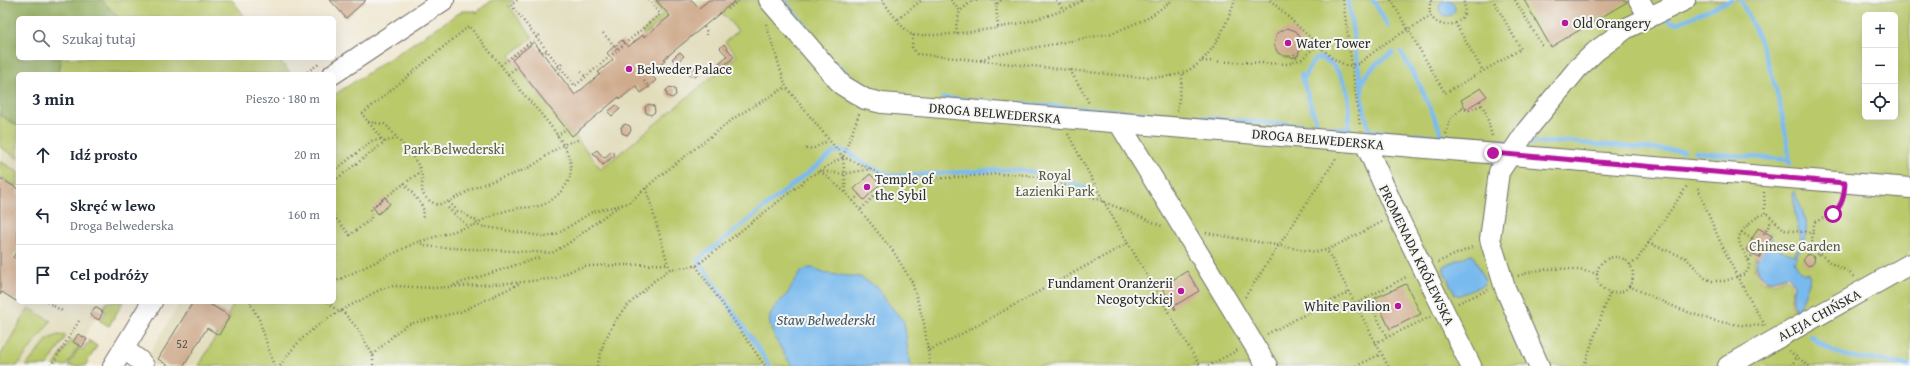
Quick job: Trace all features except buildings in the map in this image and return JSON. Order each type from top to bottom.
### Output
[{"type":"street","points":[[327,68],[444,0]]},
{"type":"street","points":[[1639,0],[1648,17]]},
{"type":"street","points":[[1539,366],[1503,283],[1490,239],[1501,154],[1527,130],[1578,68],[1612,39],[1648,17],[1685,0]]},
{"type":"street","name":"DROGA BELWEDERSKA","points":[[772,3],[837,80],[848,89],[865,99],[882,103],[1501,154],[1694,173],[1910,188]]},
{"type":"street","points":[[1119,123],[1267,366]]},
{"type":"street","name":"PROMENADA KRÓLEWSKA","points":[[1355,142],[1397,215],[1471,366]]},
{"type":"street","name":"ALEJA CHIŃSKA","points":[[1728,366],[1771,332],[1863,291],[1910,264]]},
{"type":"street","points":[[113,366],[151,304]]},
{"type":"street","points":[[124,350],[139,360],[144,366]]},
{"type":"path","points":[[517,0],[511,5],[574,86],[660,14],[649,0]]},
{"type":"path","points":[[728,9],[739,0]]},
{"type":"path","points":[[882,0],[906,30],[914,35],[957,33],[998,27],[1063,10],[1083,0]]},
{"type":"path","points":[[898,19],[922,0]]},
{"type":"path","points":[[951,0],[960,11]]},
{"type":"path","points":[[957,33],[956,26],[960,11],[973,0],[975,2],[977,0]]},
{"type":"path","points":[[993,0],[996,4],[998,27]]},
{"type":"path","points":[[996,4],[1000,0]]},
{"type":"path","points":[[1057,0],[1063,10]]},
{"type":"path","points":[[980,60],[990,56],[1113,32],[1148,18],[1173,0]]},
{"type":"path","points":[[914,35],[912,47],[916,54],[1136,77],[1160,77],[1184,72],[1201,61],[1227,23],[1235,0]]},
{"type":"path","points":[[1270,0],[1332,58],[1347,66],[1358,64],[1387,42],[1432,16]]},
{"type":"path","points":[[1237,315],[1244,298],[1278,246],[1355,142],[1358,115],[1353,65],[1343,0]]},
{"type":"path","points":[[1391,0],[1445,93],[1521,49],[1493,0]]},
{"type":"path","points":[[1431,0],[1429,6],[1432,16],[1439,24],[1445,25],[1455,23],[1463,15],[1463,0]]},
{"type":"path","points":[[1515,0],[1543,47]]},
{"type":"path","points":[[772,3],[764,16],[786,87],[828,141],[843,157],[871,169],[889,182],[1015,174],[1045,179],[1066,186],[1164,228]]},
{"type":"path","points":[[1455,23],[1483,71]]},
{"type":"path","points":[[384,142],[362,114],[470,26],[557,136],[570,161],[570,176],[566,185],[554,199],[545,204],[514,209],[492,216],[474,225]]},
{"type":"path","points":[[704,27],[707,32],[706,35]]},
{"type":"path","points":[[604,33],[618,50]]},
{"type":"path","points":[[501,65],[541,34]]},
{"type":"path","points":[[1201,61],[1284,64],[1298,61],[1318,44]]},
{"type":"path","points":[[539,49],[544,53],[547,51]]},
{"type":"path","points":[[1294,54],[1298,61]]},
{"type":"path","points":[[559,76],[560,74],[556,69],[564,62]]},
{"type":"path","points":[[508,74],[517,67]]},
{"type":"path","points":[[312,72],[327,68]]},
{"type":"path","points":[[1070,70],[1082,90]]},
{"type":"path","points":[[582,72],[586,76]]},
{"type":"path","points":[[1174,127],[1184,72]]},
{"type":"path","points":[[644,81],[651,90]]},
{"type":"path","points":[[418,242],[432,248],[552,253],[569,243],[610,212],[635,198],[657,178],[737,116],[786,87]]},
{"type":"path","points":[[1480,101],[1486,112],[1493,140],[1501,154]]},
{"type":"path","points":[[1461,108],[1469,110],[1482,105]]},
{"type":"path","points":[[1444,150],[1448,123],[1453,115],[1464,106]]},
{"type":"path","points":[[846,193],[843,157],[859,116]]},
{"type":"path","points":[[1064,119],[1068,134],[1078,155],[1200,366]]},
{"type":"path","points":[[368,122],[386,125],[398,139],[420,172],[422,192],[429,201],[437,205],[449,202],[476,188],[531,167],[555,149],[578,140]]},
{"type":"path","points":[[557,136],[566,129]]},
{"type":"path","points":[[336,169],[372,141],[381,139]]},
{"type":"path","points":[[336,179],[384,142],[398,139]]},
{"type":"path","points":[[806,149],[814,148],[828,141]]},
{"type":"path","points":[[596,366],[607,337],[625,308],[654,281],[670,269],[696,266],[811,176],[843,157]]},
{"type":"path","points":[[819,171],[844,174],[871,169]]},
{"type":"path","points":[[819,171],[846,193],[861,209],[871,226],[898,259],[912,282],[921,309],[929,350],[930,366]]},
{"type":"path","points":[[336,218],[350,236],[371,219],[371,208],[404,182],[420,172]]},
{"type":"path","points":[[1630,265],[1637,260],[1694,173]]},
{"type":"path","points":[[1694,173],[1714,227],[1737,277],[1771,332],[1797,357],[1809,366]]},
{"type":"path","points":[[404,182],[424,211],[422,220]]},
{"type":"path","points":[[861,209],[889,182]]},
{"type":"path","points":[[1845,183],[1843,198],[1840,206],[1831,215],[1816,221],[1813,226],[1811,233],[1812,244],[1819,254],[1836,266],[1849,272],[1863,291]]},
{"type":"path","points":[[646,188],[670,269]]},
{"type":"path","points":[[853,201],[859,195]]},
{"type":"path","points":[[449,202],[458,211],[478,222]]},
{"type":"path","points":[[336,281],[418,242],[467,226],[474,225],[547,237],[565,231],[592,212],[623,205]]},
{"type":"path","points":[[448,208],[467,226]]},
{"type":"path","points":[[1648,243],[1686,258],[1702,275],[1710,280],[1724,281],[1748,272],[1750,266],[1749,260],[1739,244],[1738,237],[1741,232],[1762,214],[1767,214],[1783,229],[1811,233]]},
{"type":"path","points":[[1204,233],[1316,252],[1327,250],[1397,215]]},
{"type":"path","points":[[1764,234],[1772,220]]},
{"type":"path","points":[[1741,232],[1754,240]]},
{"type":"path","points":[[1355,304],[1423,269],[1490,239]]},
{"type":"path","points":[[929,350],[941,345],[1128,243]]},
{"type":"path","points":[[1327,250],[1388,366]]},
{"type":"path","points":[[1749,260],[1754,252]]},
{"type":"path","points":[[1814,258],[1819,254]]},
{"type":"path","points":[[450,286],[540,257]]},
{"type":"path","points":[[1610,258],[1621,259],[1630,265],[1633,276],[1629,286],[1621,292],[1610,292],[1601,286],[1598,274],[1601,264],[1610,258]]},
{"type":"path","points":[[280,366],[292,349],[310,330],[339,311],[388,287],[450,286],[523,282],[556,278],[585,266],[668,264]]},
{"type":"path","points":[[696,266],[765,366]]},
{"type":"path","points":[[1376,343],[1444,310],[1528,273],[1550,269],[1575,269],[1598,274]]},
{"type":"path","points":[[373,355],[398,331],[409,324],[460,312],[523,282]]},
{"type":"path","points":[[1629,286],[1683,310],[1716,320],[1771,332]]},
{"type":"path","points":[[1262,336],[1349,292]]},
{"type":"path","points":[[1584,366],[1610,292]]},
{"type":"path","points":[[1367,298],[1387,337]]},
{"type":"path","points":[[50,304],[64,312]]},
{"type":"path","points":[[252,304],[259,319],[274,366]]},
{"type":"path","points":[[330,304],[335,309],[344,313],[357,328],[373,355],[373,366]]},
{"type":"path","points":[[51,366],[79,321]]},
{"type":"path","points":[[1208,366],[1238,349]]},
{"type":"path","points":[[1356,366],[1381,354]]},
{"type":"path","points":[[1792,366],[1797,357]]},
{"type":"shaded area","points":[[490,0],[736,0],[722,12],[742,36],[763,74],[628,200],[336,110],[336,108],[475,12]]},
{"type":"shaded area","points":[[0,115],[16,125],[16,304],[106,304],[99,320],[96,318],[84,337],[87,339],[68,366],[0,366]]},
{"type":"shaded area","points":[[179,304],[233,304],[228,315],[230,316],[219,335],[217,334],[199,366],[153,366],[149,355]]},
{"type":"green space","points":[[0,0],[232,0],[244,16],[16,16],[16,60],[280,60],[289,72],[16,72],[16,157],[0,147]]},
{"type":"green space","points":[[0,0],[102,0],[117,16],[16,16],[16,60],[60,60],[61,63],[59,72],[16,72],[16,125],[0,115]]},
{"type":"green space","name":"Royal Łazienki Park","points":[[492,0],[514,0],[508,5],[533,37],[510,55],[512,60],[569,133],[574,135],[601,169],[737,56],[725,42],[738,31],[721,12],[736,0],[1910,0],[1910,366],[199,366],[217,334],[219,335],[230,317],[228,315],[233,304],[336,304],[336,94],[462,11],[477,11],[476,13]]},
{"type":"green space","points":[[656,2],[668,16],[644,35],[642,32],[663,14],[654,3]]},
{"type":"green space","points":[[0,161],[16,171],[16,186],[0,177]]},
{"type":"green space","points":[[106,304],[122,304],[109,326],[100,321],[106,311],[103,309]]},
{"type":"green space","points":[[29,308],[51,321],[17,366],[0,366],[0,356]]},
{"type":"green space","points":[[58,335],[66,336],[47,366],[26,366],[48,339]]},
{"type":"green space","points":[[71,339],[79,346],[66,366],[54,366]]},
{"type":"green space","points":[[88,340],[97,346],[85,366],[68,366],[79,348],[83,350],[86,344],[89,344],[90,342]]},
{"type":"sand","points":[[1756,254],[1758,255],[1756,260],[1758,267],[1756,268],[1762,277],[1773,280],[1787,276],[1791,279],[1795,286],[1793,296],[1796,313],[1792,306],[1791,282],[1785,279],[1774,283],[1762,281],[1754,270],[1756,265],[1754,262]]},
{"type":"water","points":[[1447,0],[1453,2],[1455,8],[1453,14],[1447,16],[1441,14],[1439,8],[1441,2]]},
{"type":"water","points":[[1795,191],[1807,227],[1805,238],[1794,261],[1799,270],[1804,274],[1808,272],[1810,276],[1803,301],[1796,312],[1793,299],[1795,286],[1791,279],[1787,276],[1768,281],[1762,277],[1757,266],[1758,253],[1771,233],[1775,248],[1794,255],[1801,238],[1795,213],[1793,192]]},
{"type":"water","points":[[1471,254],[1471,256],[1473,255],[1485,281],[1483,283],[1484,285],[1458,296],[1457,294],[1455,295],[1443,269],[1445,268],[1444,266]]},
{"type":"water","name":"Staw Belwederski","points":[[808,268],[814,268],[828,274],[860,277],[877,287],[904,322],[910,366],[792,366],[774,335],[770,325],[770,316],[774,308],[790,290],[800,273]]},
{"type":"waterway","points":[[783,0],[813,36]]},
{"type":"waterway","points":[[1348,0],[1361,85]]},
{"type":"waterway","points":[[1373,0],[1388,26]]},
{"type":"waterway","points":[[1665,15],[1671,22],[1678,23],[1731,0]]},
{"type":"waterway","points":[[1740,0],[1767,59],[1779,100],[1790,163]]},
{"type":"waterway","points":[[1401,52],[1420,85],[1443,137]]},
{"type":"waterway","points":[[1369,131],[1363,105],[1362,85],[1365,77],[1371,69],[1393,53]]},
{"type":"waterway","points":[[1303,79],[1316,59],[1327,61],[1337,70],[1344,82],[1348,94],[1349,129]]},
{"type":"waterway","points":[[838,66],[856,82],[878,92]]},
{"type":"waterway","points":[[1301,75],[1318,127]]},
{"type":"waterway","points":[[943,98],[1087,109]]},
{"type":"waterway","points":[[1093,109],[1173,116]]},
{"type":"waterway","points":[[1181,116],[1349,129]]},
{"type":"waterway","points":[[1368,131],[1444,137]]},
{"type":"waterway","points":[[1448,137],[1490,141]]},
{"type":"waterway","points":[[1494,141],[1506,142]]},
{"type":"waterway","points":[[1531,143],[1566,142],[1684,151]]},
{"type":"waterway","points":[[770,366],[698,260],[834,152],[849,152],[859,161],[892,176],[1016,169],[1052,176],[1088,189]]},
{"type":"waterway","points":[[1695,152],[1789,160]]},
{"type":"waterway","points":[[1811,336],[1834,352],[1845,356],[1894,362],[1908,366]]},
{"type":"place","name":"Old Orangery","points":[[1565,23]]},
{"type":"place","name":"Water Tower","points":[[1288,43]]},
{"type":"place","name":"Belweder Palace","points":[[629,69]]},
{"type":"place","name":"Temple of the Sybil","points":[[867,187]]},
{"type":"place","name":"Fundament Oranżerii Neogotyckiej","points":[[1181,291]]},
{"type":"place","name":"White Pavilion","points":[[1398,306]]},
{"type":"route","points":[[1493,153],[1845,183],[1843,200],[1833,214]]},
{"type":"park label","name":"Park Belwederski","points":[[454,149]]},
{"type":"park label","name":"Chinese Garden","points":[[1795,246]]}]
